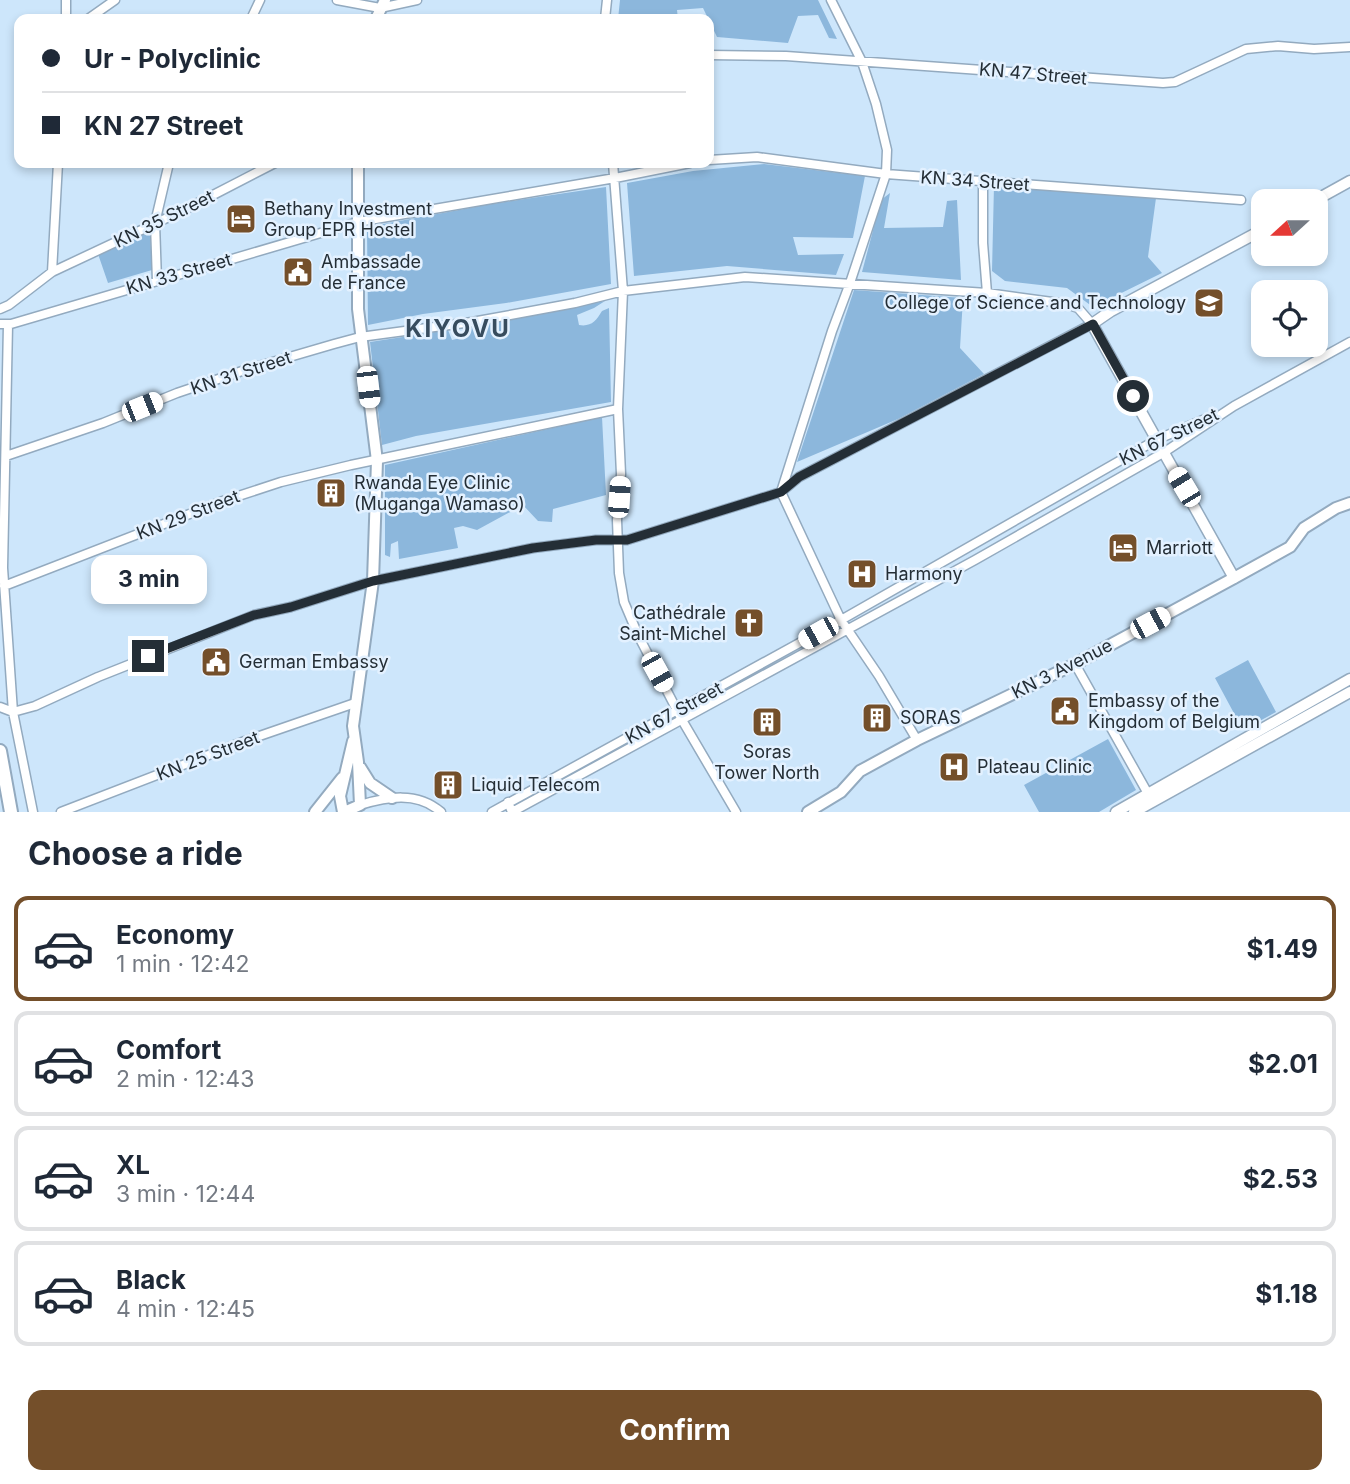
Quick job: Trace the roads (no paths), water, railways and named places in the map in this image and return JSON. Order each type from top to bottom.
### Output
[{"type":"highway","points":[[0,751],[11,812]]},
{"type":"main road","points":[[354,738],[340,796],[344,812],[360,805],[354,738],[355,703],[373,581],[377,461],[360,337],[359,168]]},
{"type":"main road","name":"KN 3 Avenue","points":[[808,812],[841,792],[860,771],[917,740],[1075,664],[1234,578],[1290,547],[1304,528],[1336,508],[1350,503]]},
{"type":"main road","points":[[358,762],[370,783],[393,798]]},
{"type":"main road","points":[[315,812],[344,775]]},
{"type":"street","points":[[95,14],[115,0]]},
{"type":"street","points":[[337,0],[383,4],[416,0]]},
{"type":"street","points":[[831,0],[862,62],[883,126],[887,150],[886,174],[781,492],[847,631],[880,676],[917,740]]},
{"type":"street","name":"KN 47 Street","points":[[714,55],[786,55],[1163,83],[1175,82],[1246,50],[1350,47]]},
{"type":"street","name":"KN 34 Street","points":[[714,160],[757,157],[886,174],[1241,200]]},
{"type":"street","points":[[52,272],[58,168]]},
{"type":"street","points":[[157,281],[155,223],[168,168]]},
{"type":"street","name":"KN 35 Street","points":[[0,309],[52,272],[265,168]]},
{"type":"street","points":[[614,168],[623,291],[618,409],[621,474],[617,520],[619,573],[624,602],[680,716],[736,812]]},
{"type":"street","points":[[358,222],[665,168]]},
{"type":"street","points":[[984,181],[987,293]]},
{"type":"street","points":[[1328,193],[1350,181]]},
{"type":"street","name":"KN 33 Street","points":[[4,324],[358,222]]},
{"type":"street","points":[[0,707],[13,712],[34,706],[98,677],[254,615],[291,607],[373,581],[533,548],[596,540],[619,541],[781,492],[799,477],[1093,324],[1111,311],[1251,236]]},
{"type":"street","name":"KN 31 Street","points":[[6,456],[93,427],[177,393],[245,370],[360,337],[472,322],[575,303],[623,291],[745,277],[850,283],[987,293],[1067,304],[1078,308],[1093,324]]},
{"type":"street","points":[[4,324],[6,456],[2,555],[13,712],[33,812]]},
{"type":"street","points":[[1093,324],[1234,578]]},
{"type":"street","points":[[1234,406],[1350,342]]},
{"type":"street","name":"KN 67 Street","points":[[512,812],[1156,440],[1234,406]]},
{"type":"street","name":"KN 67 Street","points":[[492,812],[847,631],[1163,453],[1234,406]]},
{"type":"street","name":"KN 29 Street","points":[[4,586],[242,494],[351,465],[618,409]]},
{"type":"street","points":[[1075,664],[1150,797]]},
{"type":"street","points":[[1116,812],[1150,797],[1205,766],[1350,679]]},
{"type":"street","points":[[1205,766],[1350,692]]},
{"type":"street","name":"KN 25 Street","points":[[61,812],[245,741],[355,703]]},
{"type":"street","points":[[1134,812],[1150,797]]},
{"type":"street","points":[[360,805],[393,798],[418,799],[441,812]]},
{"type":"street","points":[[508,802],[512,812]]},
{"type":"place","name":"Bethany Investment Group EPR Hostel","points":[[241,219]]},
{"type":"place","name":"Ambassade de France","points":[[298,272]]},
{"type":"place","name":"College of Science and Technology","points":[[1209,303]]},
{"type":"place","name":"Rwanda Eye Clinic (Muganga Wamaso)","points":[[331,493]]},
{"type":"place","name":"Marriott","points":[[1123,548]]},
{"type":"place","name":"Harmony","points":[[862,574]]},
{"type":"place","name":"Cathédrale Saint-Michel","points":[[749,623]]},
{"type":"place","name":"German Embassy","points":[[216,662]]},
{"type":"place","name":"Embassy of the Kingdom of Belgium","points":[[1065,711]]},
{"type":"place","name":"SORAS","points":[[877,718]]},
{"type":"place","name":"Soras Tower North","points":[[767,722]]},
{"type":"place","name":"Plateau Clinic","points":[[954,767]]},
{"type":"place","name":"Liquid Telecom","points":[[448,785]]},
{"type":"district","name":"KIYOVU","points":[[458,329]]}]
